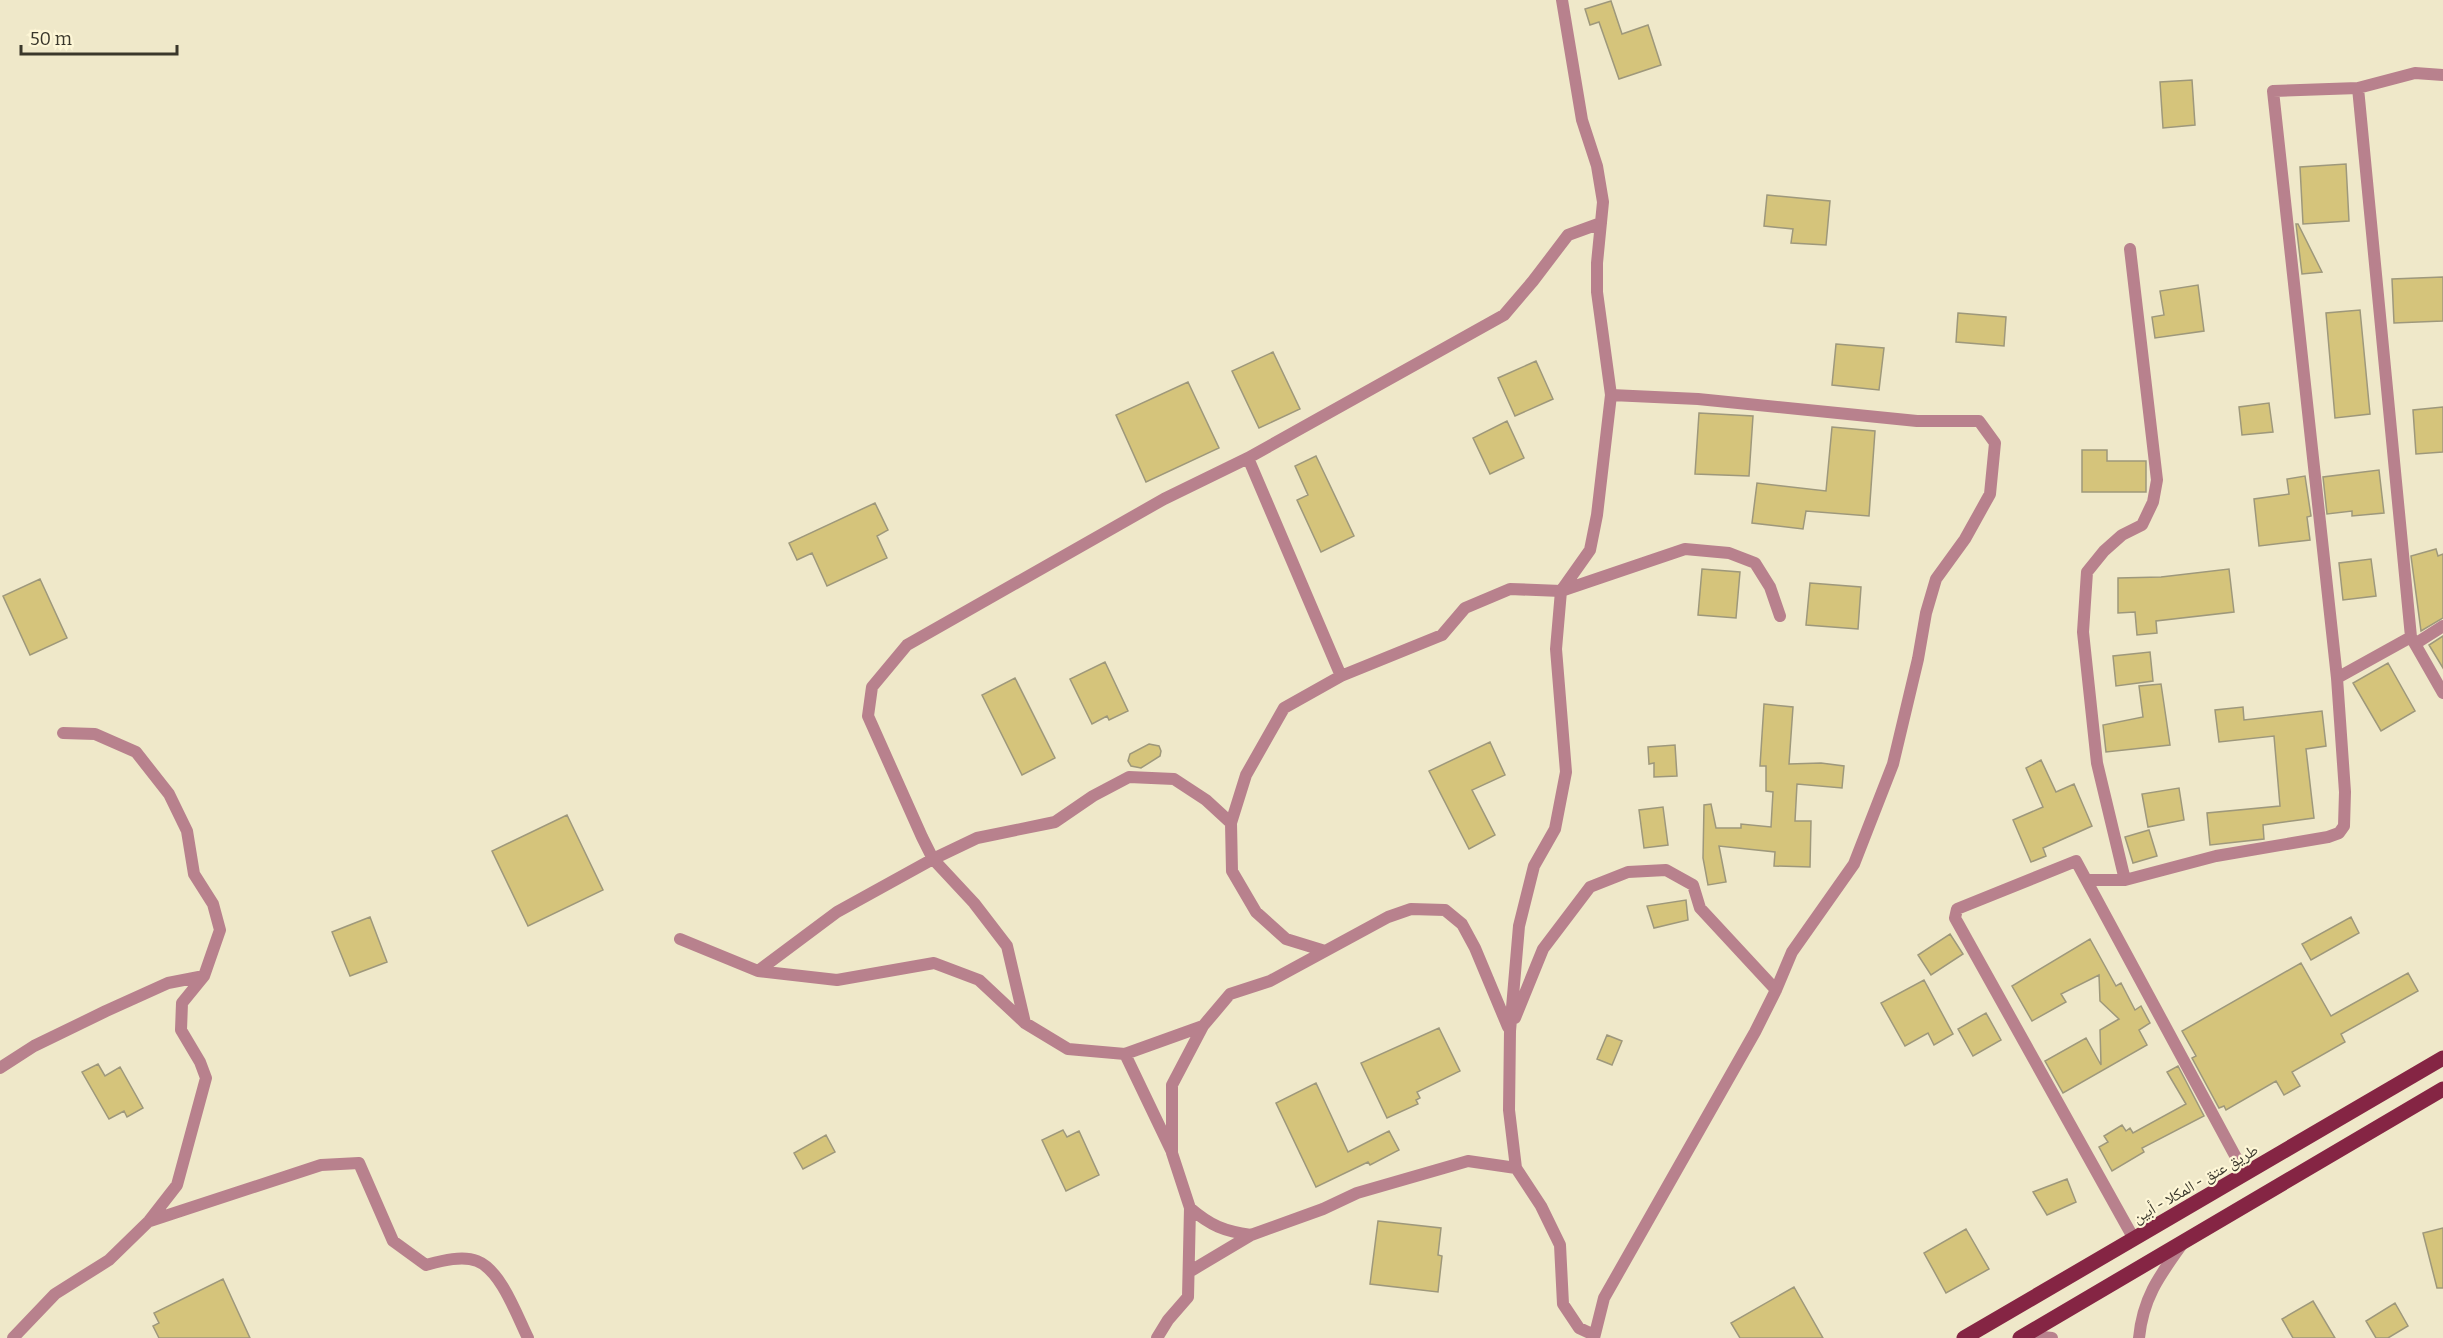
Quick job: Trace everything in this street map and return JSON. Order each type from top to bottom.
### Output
[{"type":"main road","name":"طريق عتق - المكلا - أبين","points":[[1964,1338],[2443,1058]]},
{"type":"main road","points":[[2023,1336],[2443,1089]]},
{"type":"street","points":[[1562,0],[1582,120],[1599,175],[1603,202],[1597,292],[1611,395],[1597,515],[1590,550],[1561,591],[1556,649],[1566,772],[1555,829],[1534,866],[1519,926],[1510,1030],[1509,1110],[1516,1168],[1541,1206],[1560,1245],[1563,1304],[1579,1328],[1594,1337],[1604,1298],[1776,990],[1792,952],[1854,864],[1893,764],[1918,659],[1926,613],[1936,579],[1965,539],[1990,494],[1995,442],[1979,421],[1917,421],[1698,399],[1611,395]]},
{"type":"street","points":[[2087,880],[2125,880],[2216,856],[2339,833],[2344,826],[2346,808],[2337,678],[2273,91],[2358,88],[2415,73],[2443,75]]},
{"type":"street","points":[[2358,88],[2413,641],[2443,693]]},
{"type":"street","points":[[1025,1023],[1007,946],[974,903],[933,859],[868,716],[872,687],[907,645],[1164,499],[1248,458],[1504,315],[1568,235],[1601,223]]},
{"type":"street","points":[[2125,880],[2097,763],[2083,632],[2087,572],[2104,551],[2122,535],[2142,525],[2153,502],[2157,480],[2130,249]]},
{"type":"street","points":[[1248,458],[1341,676]]},
{"type":"street","points":[[1325,951],[1286,939],[1256,912],[1232,871],[1231,823],[1246,775],[1284,708],[1341,676],[1442,635],[1466,608],[1510,589],[1561,591],[1685,549],[1729,553],[1755,563],[1770,587],[1780,616]]},
{"type":"street","points":[[2337,678],[2443,626]]},
{"type":"street","points":[[13,1338],[55,1294],[109,1260],[149,1221],[177,1185],[206,1078],[200,1062],[181,1030],[182,1003],[204,976],[220,930],[213,904],[194,873],[187,831],[169,794],[136,752],[95,734],[63,733]]},
{"type":"street","points":[[758,971],[837,912],[933,859],[977,838],[1054,822],[1093,796],[1129,777],[1174,779],[1206,800],[1231,823]]},
{"type":"street","points":[[2134,1239],[1955,918],[1957,909],[2076,861],[2245,1174]]},
{"type":"street","points":[[1510,1030],[1543,949],[1590,887],[1628,872],[1666,870],[1692,885],[1700,908],[1776,990]]},
{"type":"street","points":[[1172,1154],[1172,1085],[1203,1026],[1230,994],[1270,981],[1388,917],[1411,909],[1445,910],[1462,924],[1475,948],[1510,1030]]},
{"type":"street","points":[[680,939],[758,971],[837,980],[934,963],[979,980],[1025,1023],[1068,1049],[1125,1054],[1203,1026]]},
{"type":"street","points":[[0,1068],[34,1046],[168,983],[204,976]]},
{"type":"street","points":[[1125,1054],[1172,1154],[1190,1208],[1188,1298],[1168,1320],[1157,1338]]},
{"type":"street","points":[[1189,1272],[1251,1235],[1323,1209],[1357,1193],[1468,1161],[1516,1168]]},
{"type":"street","points":[[149,1221],[321,1165],[359,1163],[393,1241],[426,1265],[450,1259],[477,1261],[496,1274],[528,1338]]},
{"type":"street","points":[[1190,1208],[1208,1223],[1227,1231],[1251,1235]]},
{"type":"street","points":[[2139,1338],[2146,1303],[2154,1284],[2185,1240]]},
{"type":"street","points":[[2023,1336],[2052,1338]]},
{"type":"building","points":[[1611,1],[1622,34],[1648,25],[1661,65],[1619,79],[1599,22],[1590,25],[1585,9]]},
{"type":"building","points":[[2192,80],[2195,125],[2163,128],[2160,82]]},
{"type":"building","points":[[2346,164],[2349,221],[2303,224],[2300,167]]},
{"type":"building","points":[[1767,195],[1830,201],[1826,245],[1791,243],[1793,229],[1764,226]]},
{"type":"building","points":[[2296,224],[2298,224],[2322,272],[2302,274]]},
{"type":"building","points":[[2443,277],[2443,321],[2394,323],[2392,279]]},
{"type":"building","points":[[2198,285],[2204,331],[2155,338],[2152,317],[2164,315],[2160,291]]},
{"type":"building","points":[[2360,310],[2370,414],[2335,418],[2326,313]]},
{"type":"building","points":[[1958,313],[2006,317],[2004,346],[1956,342]]},
{"type":"building","points":[[1836,344],[1884,348],[1879,390],[1832,385]]},
{"type":"building","points":[[1273,352],[1300,409],[1259,428],[1232,371]]},
{"type":"building","points":[[1536,361],[1553,399],[1515,416],[1498,378]]},
{"type":"building","points":[[1188,382],[1219,448],[1146,482],[1116,415]]},
{"type":"building","points":[[2269,403],[2273,432],[2242,435],[2239,407]]},
{"type":"building","points":[[2443,407],[2443,452],[2416,454],[2413,410]]},
{"type":"building","points":[[1699,413],[1753,416],[1749,476],[1695,474]]},
{"type":"building","points":[[1507,421],[1524,458],[1490,474],[1473,438]]},
{"type":"building","points":[[1832,427],[1875,431],[1869,516],[1806,511],[1803,529],[1752,523],[1757,483],[1826,491]]},
{"type":"building","points":[[2082,450],[2107,450],[2107,461],[2146,461],[2146,492],[2082,492]]},
{"type":"building","points":[[1316,456],[1354,536],[1321,552],[1297,500],[1308,495],[1295,466]]},
{"type":"building","points":[[2379,470],[2384,513],[2352,516],[2352,511],[2327,514],[2323,477]]},
{"type":"building","points":[[2305,476],[2311,516],[2307,517],[2310,540],[2259,546],[2254,499],[2289,494],[2287,479]]},
{"type":"building","points":[[875,503],[888,530],[877,536],[887,558],[827,586],[812,553],[797,560],[789,543]]},
{"type":"building","points":[[2436,549],[2438,556],[2443,554],[2443,618],[2421,631],[2411,556]]},
{"type":"building","points":[[2371,559],[2376,596],[2343,600],[2339,563]]},
{"type":"building","points":[[1702,569],[1740,572],[1736,618],[1698,615]]},
{"type":"building","points":[[2229,569],[2234,612],[2156,621],[2157,633],[2137,635],[2135,612],[2118,613],[2118,578],[2161,577]]},
{"type":"building","points":[[40,579],[67,638],[30,655],[3,596]]},
{"type":"building","points":[[1810,583],[1861,587],[1858,629],[1806,625]]},
{"type":"building","points":[[2443,636],[2443,668],[2429,645]]},
{"type":"building","points":[[2150,652],[2153,681],[2116,686],[2113,656]]},
{"type":"building","points":[[1105,662],[1128,711],[1109,720],[1107,716],[1092,724],[1070,679]]},
{"type":"building","points":[[2388,663],[2415,711],[2381,731],[2353,683]]},
{"type":"building","points":[[1015,678],[1055,758],[1022,775],[982,695]]},
{"type":"building","points":[[2161,684],[2170,745],[2106,752],[2103,725],[2143,717],[2139,686]]},
{"type":"building","points":[[1764,704],[1793,707],[1789,764],[1821,763],[1844,766],[1842,788],[1797,784],[1795,821],[1811,821],[1810,867],[1774,866],[1775,852],[1719,846],[1726,882],[1708,885],[1703,858],[1704,805],[1711,804],[1716,828],[1741,828],[1741,824],[1771,827],[1773,792],[1766,791],[1766,766],[1760,766]]},
{"type":"building","points":[[2243,707],[2244,720],[2322,711],[2326,746],[2306,749],[2314,818],[2263,825],[2264,839],[2210,845],[2207,813],[2280,806],[2274,736],[2219,742],[2215,710]]},
{"type":"building","points":[[1490,742],[1505,775],[1472,790],[1495,835],[1469,849],[1429,771]]},
{"type":"building","points":[[1149,744],[1159,746],[1160,756],[1141,768],[1131,766],[1128,761],[1130,754]]},
{"type":"building","points":[[1675,745],[1677,776],[1654,777],[1654,763],[1649,764],[1648,747]]},
{"type":"building","points":[[2041,760],[2056,792],[2074,784],[2092,826],[2043,848],[2046,856],[2031,862],[2013,820],[2043,807],[2026,768]]},
{"type":"building","points":[[2179,788],[2184,820],[2148,827],[2142,794]]},
{"type":"building","points":[[1663,807],[1668,845],[1644,848],[1639,810]]},
{"type":"building","points":[[567,815],[603,890],[528,926],[492,851]]},
{"type":"building","points":[[2149,830],[2157,856],[2133,863],[2125,837]]},
{"type":"building","points":[[1686,900],[1688,920],[1654,928],[1647,906]]},
{"type":"building","points":[[370,917],[387,962],[350,976],[332,932]]},
{"type":"building","points":[[2351,917],[2359,933],[2311,960],[2302,944]]},
{"type":"building","points":[[1950,934],[1963,954],[1931,975],[1918,955]]},
{"type":"building","points":[[2090,939],[2116,986],[2121,983],[2135,1010],[2141,1006],[2150,1023],[2139,1030],[2147,1045],[2063,1093],[2045,1061],[2086,1038],[2101,1065],[2100,1030],[2119,1019],[2100,1001],[2099,975],[2061,994],[2066,1002],[2032,1021],[2012,986]]},
{"type":"building","points":[[2301,963],[2331,1016],[2408,973],[2418,991],[2341,1034],[2345,1042],[2292,1072],[2300,1086],[2284,1095],[2276,1081],[2226,1110],[2224,1106],[2219,1108],[2192,1058],[2196,1056],[2182,1031]]},
{"type":"building","points":[[1924,980],[1953,1034],[1934,1045],[1928,1033],[1905,1046],[1881,1003]]},
{"type":"building","points":[[1986,1013],[2001,1040],[1973,1056],[1958,1029]]},
{"type":"building","points":[[1439,1028],[1460,1071],[1417,1092],[1420,1098],[1416,1100],[1418,1104],[1387,1118],[1361,1063]]},
{"type":"building","points":[[1607,1035],[1622,1041],[1612,1065],[1597,1059]]},
{"type":"building","points":[[98,1064],[105,1076],[120,1067],[143,1108],[127,1117],[124,1111],[109,1119],[82,1072]]},
{"type":"building","points":[[2178,1066],[2204,1116],[2142,1148],[2144,1152],[2112,1171],[2099,1147],[2108,1142],[2104,1136],[2122,1125],[2126,1131],[2130,1128],[2133,1133],[2186,1104],[2167,1072]]},
{"type":"building","points":[[1316,1083],[1348,1152],[1389,1131],[1399,1150],[1370,1165],[1368,1162],[1316,1187],[1276,1103]]},
{"type":"building","points":[[1063,1130],[1067,1137],[1079,1131],[1099,1175],[1066,1191],[1042,1140]]},
{"type":"building","points":[[826,1135],[835,1152],[803,1169],[794,1153]]},
{"type":"building","points":[[2067,1179],[2076,1202],[2047,1215],[2033,1192]]},
{"type":"building","points":[[1378,1221],[1441,1228],[1438,1255],[1442,1256],[1438,1292],[1370,1284]]},
{"type":"building","points":[[2443,1228],[2443,1288],[2437,1288],[2423,1233]]},
{"type":"building","points":[[1966,1229],[1989,1269],[1946,1293],[1924,1253]]},
{"type":"building","points":[[223,1279],[250,1338],[159,1338],[153,1326],[159,1323],[154,1313]]},
{"type":"building","points":[[1794,1287],[1823,1338],[1740,1338],[1731,1323]]},
{"type":"building","points":[[2313,1301],[2335,1338],[2293,1338],[2282,1319]]},
{"type":"building","points":[[2395,1303],[2408,1326],[2388,1338],[2376,1338],[2366,1321]]}]
